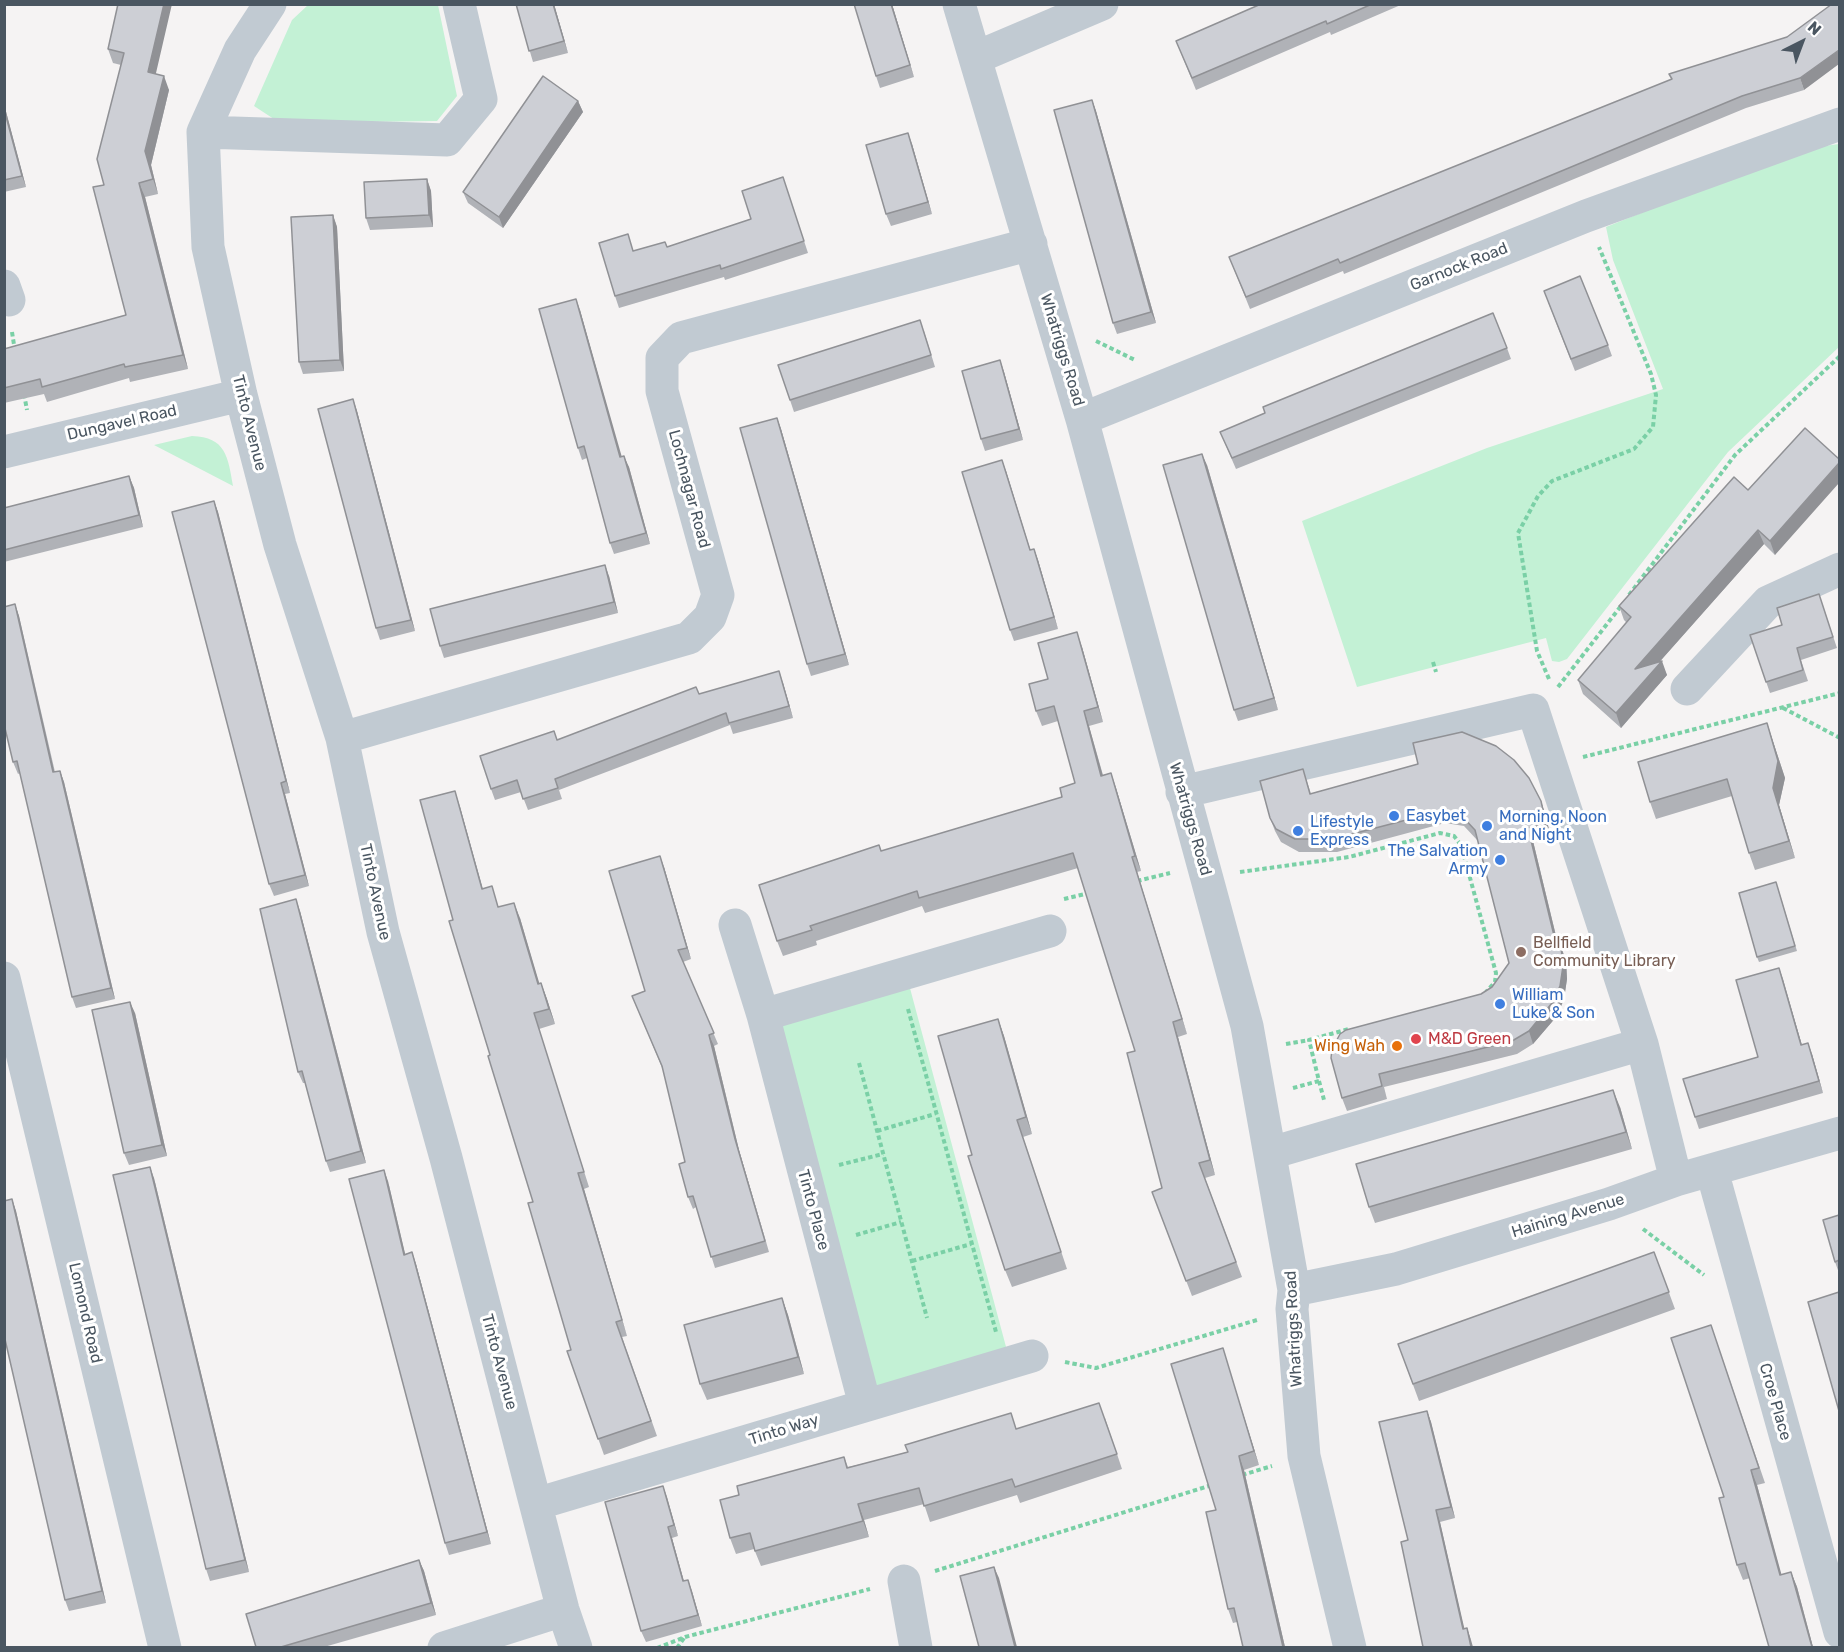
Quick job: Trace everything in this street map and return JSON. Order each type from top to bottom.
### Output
[{"type":"street","name":"Tinto Avenue","points":[[270,4],[240,50],[203,132],[208,247],[241,395],[280,545],[342,738],[382,932],[446,1158],[563,1610],[576,1647]]},
{"type":"street","points":[[203,132],[447,140],[481,99],[459,4]]},
{"type":"street","name":"Whatriggs Road","points":[[959,4],[1082,419],[1246,1026],[1271,1153],[1293,1300],[1304,1456],[1350,1647]]},
{"type":"street","points":[[975,58],[1102,4]]},
{"type":"street","name":"Garnock Road","points":[[1082,419],[1586,216],[1839,124]]},
{"type":"street","name":"Lochnagar Road","points":[[342,738],[689,638],[710,617],[718,595],[662,392],[662,358],[681,338],[1031,244]]},
{"type":"street","name":"Dungavel Road","points":[[19,447],[241,395]]},
{"type":"street","points":[[1687,689],[1768,602],[1839,569]]},
{"type":"street","points":[[1182,792],[1533,710],[1642,1044],[1676,1180]]},
{"type":"street","name":"Tinto Place","points":[[735,925],[763,1015],[865,1405]]},
{"type":"street","points":[[763,1015],[1050,931]]},
{"type":"street","name":"Lomond Road","points":[[4,978],[165,1647]]},
{"type":"street","points":[[1271,1153],[1642,1044]]},
{"type":"street","name":"Haining Avenue","points":[[1293,1300],[1609,1204],[1676,1180],[1712,1172],[1839,1134]]},
{"type":"street","name":"Croe Place","points":[[1712,1172],[1839,1632]]},
{"type":"street","name":"Tinto Way","points":[[536,1504],[1018,1360]]},
{"type":"street","points":[[904,1581],[916,1647]]},
{"type":"street","points":[[444,1647],[563,1610]]},
{"type":"path","points":[[1586,216],[1652,374],[1656,395],[1653,427],[1634,449],[1552,481],[1538,496],[1518,533],[1537,651],[1554,690],[1568,677],[1735,454],[1839,356]]},
{"type":"path","points":[[7,293],[7,311],[16,355]]},
{"type":"path","points":[[1052,319],[1179,381]]},
{"type":"path","points":[[19,447],[23,388]]},
{"type":"path","points":[[1433,662],[1436,672]]},
{"type":"path","points":[[1551,766],[1839,693]]},
{"type":"path","points":[[1782,708],[1839,738]]},
{"type":"path","points":[[1136,881],[1205,871],[1349,857],[1440,834],[1454,836],[1461,845],[1496,973],[1495,982],[1485,993]]},
{"type":"path","points":[[1050,931],[1047,903],[1091,892]]},
{"type":"path","points":[[900,976],[970,1244],[1018,1360],[1096,1368],[1293,1300]]},
{"type":"path","points":[[1275,1046],[1309,1040],[1360,1026]]},
{"type":"path","points":[[1282,1090],[1319,1081],[1309,1040]]},
{"type":"path","points":[[859,1063],[927,1318]]},
{"type":"path","points":[[877,1131],[935,1114]]},
{"type":"path","points":[[803,1174],[883,1154]]},
{"type":"path","points":[[1609,1204],[1749,1307]]},
{"type":"path","points":[[822,1244],[902,1222]]},
{"type":"path","points":[[912,1261],[970,1244]]},
{"type":"path","points":[[1235,1477],[1304,1456]]},
{"type":"path","points":[[657,1647],[685,1637],[904,1581],[1224,1481]]},
{"type":"path","points":[[677,1647],[685,1637]]},
{"type":"green space","points":[[308,5],[438,5],[457,96],[437,121],[280,123],[254,106],[292,20]]},
{"type":"green space","points":[[1839,144],[1839,347],[1728,452],[1567,659],[1559,662],[1552,661],[1546,638],[1357,687],[1302,521],[1487,448],[1663,389],[1613,260],[1606,227],[1801,149]]},
{"type":"green space","points":[[192,436],[212,440],[219,445],[227,458],[233,486],[154,445]]},
{"type":"green space","points":[[907,977],[1009,1358],[868,1400],[768,1018]]},
{"type":"building","points":[[118,4],[164,4],[148,72],[164,76],[145,151],[153,179],[139,183],[183,355],[125,367],[124,364],[42,387],[40,379],[4,388],[4,349],[126,315],[93,187],[104,185],[97,159],[124,53],[108,49]]},
{"type":"building","points":[[516,4],[553,4],[564,41],[529,51]]},
{"type":"building","points":[[854,4],[891,4],[910,65],[876,76]]},
{"type":"building","points":[[1261,4],[1372,4],[1192,78],[1176,41]]},
{"type":"building","points":[[1832,4],[1839,4],[1839,50],[1800,78],[1742,96],[1340,263],[1338,259],[1246,297],[1229,257],[1672,79],[1669,74],[1787,37]]},
{"type":"building","points":[[543,76],[578,101],[499,217],[463,192]]},
{"type":"building","points":[[1092,100],[1151,312],[1113,323],[1054,110]]},
{"type":"building","points":[[4,109],[22,176],[4,180]]},
{"type":"building","points":[[908,133],[928,202],[886,214],[866,145]]},
{"type":"building","points":[[783,177],[804,241],[721,269],[720,265],[615,296],[599,243],[628,234],[633,251],[665,242],[667,247],[751,219],[742,191]]},
{"type":"building","points":[[427,179],[429,215],[366,218],[364,182]]},
{"type":"building","points":[[333,215],[340,360],[299,362],[291,217]]},
{"type":"building","points":[[1580,276],[1608,345],[1571,359],[1544,291]]},
{"type":"building","points":[[576,299],[620,457],[624,456],[646,533],[610,543],[584,446],[578,448],[539,309]]},
{"type":"building","points":[[1493,313],[1507,348],[1232,458],[1220,432],[1265,413],[1263,407]]},
{"type":"building","points":[[920,320],[931,355],[790,400],[778,365]]},
{"type":"building","points":[[1000,360],[1019,429],[981,439],[962,371]]},
{"type":"building","points":[[353,399],[411,620],[376,628],[318,409]]},
{"type":"building","points":[[777,418],[845,654],[807,664],[740,428]]},
{"type":"building","points":[[1805,428],[1839,459],[1839,463],[1770,541],[1758,530],[1635,669],[1662,661],[1616,713],[1578,680],[1631,617],[1619,606],[1734,477],[1748,490]]},
{"type":"building","points":[[1202,454],[1274,698],[1234,710],[1163,465]]},
{"type":"building","points":[[1002,460],[1030,550],[1034,549],[1054,617],[1010,630],[962,472]]},
{"type":"building","points":[[129,476],[139,515],[4,550],[4,508]]},
{"type":"building","points":[[214,501],[286,781],[281,783],[305,875],[269,884],[172,512]]},
{"type":"building","points":[[605,565],[614,602],[440,646],[430,609]]},
{"type":"building","points":[[1819,594],[1833,637],[1797,648],[1803,670],[1766,682],[1750,635],[1782,625],[1777,608]]},
{"type":"building","points":[[15,604],[53,772],[60,771],[111,988],[72,997],[17,761],[13,762],[4,724],[4,607]]},
{"type":"building","points":[[1077,632],[1098,707],[1084,711],[1101,776],[1111,773],[1135,856],[1132,857],[1182,1019],[1173,1022],[1210,1160],[1199,1163],[1236,1262],[1186,1281],[1152,1192],[1162,1188],[1127,1053],[1135,1051],[1073,853],[919,898],[917,891],[810,926],[812,930],[777,941],[759,885],[879,845],[881,851],[1062,797],[1060,788],[1075,783],[1054,706],[1036,711],[1029,684],[1048,679],[1038,643]]},
{"type":"building","points":[[779,671],[789,706],[729,723],[726,713],[555,779],[558,788],[523,799],[517,780],[491,789],[480,756],[554,731],[557,740],[696,687],[699,694]]},
{"type":"building","points":[[1767,723],[1778,761],[1773,788],[1789,841],[1749,853],[1727,779],[1650,802],[1638,762]]},
{"type":"building","points":[[1462,732],[1496,746],[1514,760],[1529,778],[1541,801],[1546,824],[1528,828],[1557,948],[1561,947],[1563,966],[1560,986],[1552,1003],[1529,1031],[1512,1041],[1379,1074],[1382,1086],[1342,1098],[1331,1058],[1332,1049],[1340,1034],[1346,1030],[1481,994],[1492,987],[1509,963],[1475,830],[1459,813],[1441,811],[1333,839],[1295,839],[1276,829],[1270,818],[1260,781],[1303,769],[1310,794],[1418,764],[1413,743]]},
{"type":"building","points":[[455,791],[482,889],[492,886],[498,907],[514,903],[538,984],[541,983],[549,1009],[534,1013],[584,1172],[578,1173],[622,1320],[616,1322],[651,1421],[598,1439],[567,1351],[571,1350],[528,1203],[533,1202],[449,921],[453,920],[420,800]]},
{"type":"building","points":[[660,856],[687,948],[678,950],[714,1033],[709,1035],[735,1139],[765,1241],[711,1257],[693,1196],[688,1197],[679,1164],[685,1162],[662,1066],[632,996],[645,991],[609,871]]},
{"type":"building","points":[[1776,882],[1795,946],[1757,957],[1739,893]]},
{"type":"building","points":[[296,899],[361,1151],[326,1161],[302,1071],[298,1072],[260,909]]},
{"type":"building","points":[[1779,968],[1801,1045],[1808,1043],[1819,1081],[1695,1117],[1683,1079],[1758,1057],[1736,980]]},
{"type":"building","points":[[130,1002],[162,1145],[124,1153],[92,1010]]},
{"type":"building","points":[[998,1019],[1026,1117],[1017,1120],[1061,1252],[1005,1270],[968,1156],[972,1155],[938,1036]]},
{"type":"building","points":[[1613,1090],[1626,1132],[1369,1207],[1356,1164]]},
{"type":"building","points":[[150,1167],[245,1560],[206,1569],[113,1175]]},
{"type":"building","points":[[384,1170],[404,1255],[412,1252],[487,1532],[445,1543],[349,1179]]},
{"type":"building","points":[[12,1199],[102,1591],[65,1600],[4,1335],[4,1201]]},
{"type":"building","points":[[1839,1215],[1839,1260],[1835,1262],[1823,1220]]},
{"type":"building","points":[[1654,1252],[1669,1292],[1413,1384],[1398,1344]]},
{"type":"building","points":[[1839,1292],[1839,1411],[1808,1302]]},
{"type":"building","points":[[782,1298],[798,1357],[700,1384],[684,1325]]},
{"type":"building","points":[[1711,1325],[1759,1468],[1751,1470],[1780,1575],[1791,1572],[1812,1647],[1769,1647],[1745,1563],[1737,1565],[1719,1498],[1724,1497],[1671,1338]]},
{"type":"building","points":[[1223,1348],[1254,1451],[1239,1456],[1283,1647],[1243,1647],[1234,1608],[1228,1609],[1206,1512],[1216,1510],[1171,1364]]},
{"type":"building","points":[[1099,1403],[1117,1454],[1015,1487],[1012,1479],[924,1506],[919,1488],[858,1504],[863,1521],[755,1551],[750,1533],[730,1538],[720,1500],[739,1495],[737,1486],[844,1457],[847,1468],[908,1452],[905,1445],[1011,1413],[1016,1429]]},
{"type":"building","points":[[1427,1411],[1451,1507],[1436,1510],[1463,1629],[1467,1628],[1471,1647],[1423,1647],[1401,1542],[1408,1540],[1379,1422]]},
{"type":"building","points":[[663,1486],[674,1525],[668,1527],[683,1581],[688,1580],[698,1615],[641,1631],[605,1502]]},
{"type":"building","points":[[419,1560],[431,1603],[281,1647],[256,1647],[246,1614]]},
{"type":"building","points":[[994,1567],[1015,1647],[979,1647],[960,1576]]},
{"type":"place","name":"Easybet","points":[[1394,816]]},
{"type":"place","name":"Morning, Noon and Night","points":[[1487,826]]},
{"type":"place","name":"Lifestyle Express","points":[[1298,831]]},
{"type":"place","name":"The Salvation Army","points":[[1500,860]]},
{"type":"place","name":"Bellfield Community Library","points":[[1521,952]]},
{"type":"place","name":"William Luke & Son","points":[[1500,1004]]},
{"type":"place","name":"M&D Green","points":[[1416,1039]]},
{"type":"place","name":"Wing Wah","points":[[1397,1046]]}]
